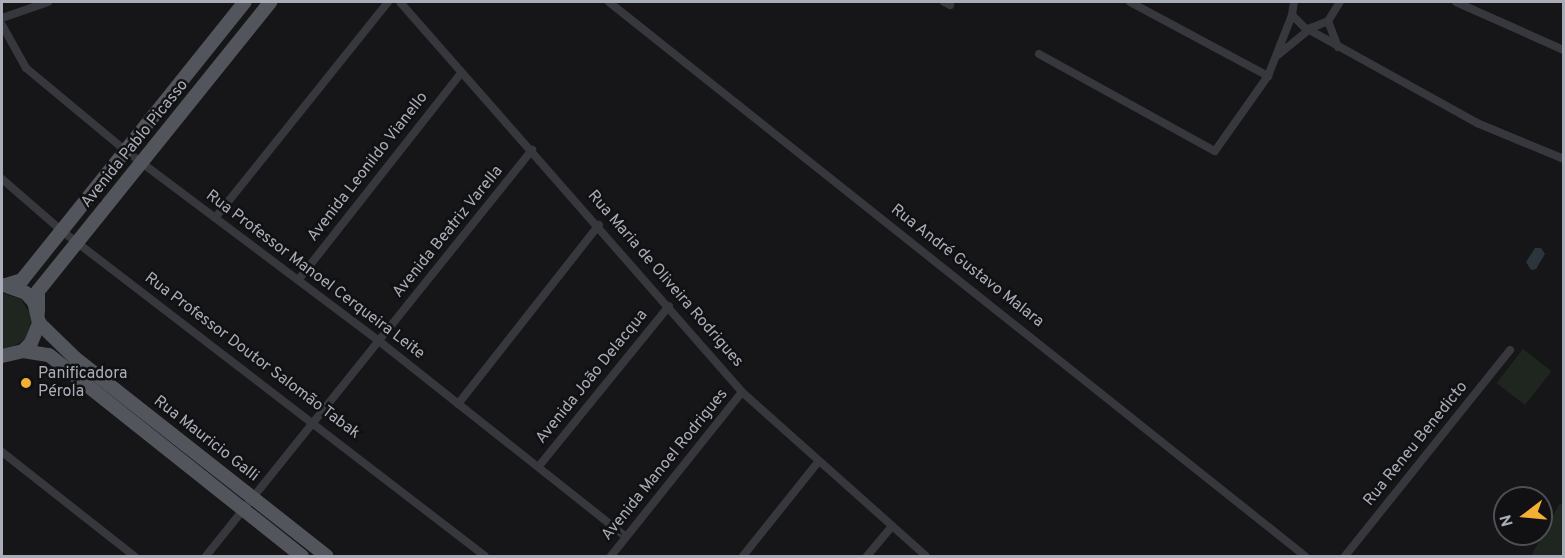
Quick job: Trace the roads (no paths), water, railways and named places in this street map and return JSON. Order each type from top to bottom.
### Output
[{"type":"main road","name":"Avenida Pablo Picasso","points":[[4,285],[22,280],[245,2]]},
{"type":"main road","name":"Avenida Pablo Picasso","points":[[23,351],[31,343],[39,317],[38,291],[270,2]]},
{"type":"main road","name":"Rua Mauricio Galli","points":[[4,285],[27,293],[39,317],[75,358],[327,556]]},
{"type":"main road","name":"Rua Mauricio Galli","points":[[23,351],[49,355],[302,556]]},
{"type":"main road","points":[[2,356],[23,351]]},
{"type":"street","points":[[2,18],[48,2]]},
{"type":"street","points":[[215,218],[388,2]]},
{"type":"street","name":"Rua Maria de Oliveira Rodrigues","points":[[400,2],[461,74],[599,225],[742,392],[926,556]]},
{"type":"street","name":"Rua André Gustavo Malara","points":[[609,2],[1305,556]]},
{"type":"street","points":[[1130,2],[1268,75]]},
{"type":"street","points":[[1039,54],[1215,151],[1268,75],[1278,55],[1292,15],[1294,2]]},
{"type":"street","points":[[1278,55],[1311,28],[1328,21],[1340,2]]},
{"type":"street","points":[[1456,2],[1563,50]]},
{"type":"street","points":[[1292,15],[1299,24],[1311,28],[1338,46],[1477,123],[1563,159]]},
{"type":"street","points":[[1328,21],[1338,46]]},
{"type":"street","name":"Rua Professor Manoel Cerqueira Leite","points":[[2,26],[26,68],[126,151],[299,279],[626,536]]},
{"type":"street","name":"Avenida Leonildo Vianello","points":[[299,279],[461,74]]},
{"type":"street","name":"Avenida Beatriz Varella","points":[[206,556],[316,423],[532,150]]},
{"type":"street","name":"Rua Professor Doutor Salomão Tabak","points":[[2,179],[62,231],[316,423],[485,556]]},
{"type":"street","points":[[458,404],[599,225]]},
{"type":"street","name":"Avenida João Delacqua","points":[[539,466],[669,306]]},
{"type":"street","name":"Rua Reneu Benedicto","points":[[1345,556],[1510,350]]},
{"type":"street","name":"Avenida Manoel Rodrigues","points":[[611,556],[742,392]]},
{"type":"street","points":[[2,452],[134,556]]},
{"type":"street","points":[[743,556],[819,462]]},
{"type":"street","points":[[867,556],[892,526]]},
{"type":"place","name":"Panificadora Pérola","points":[[26,383]]}]
